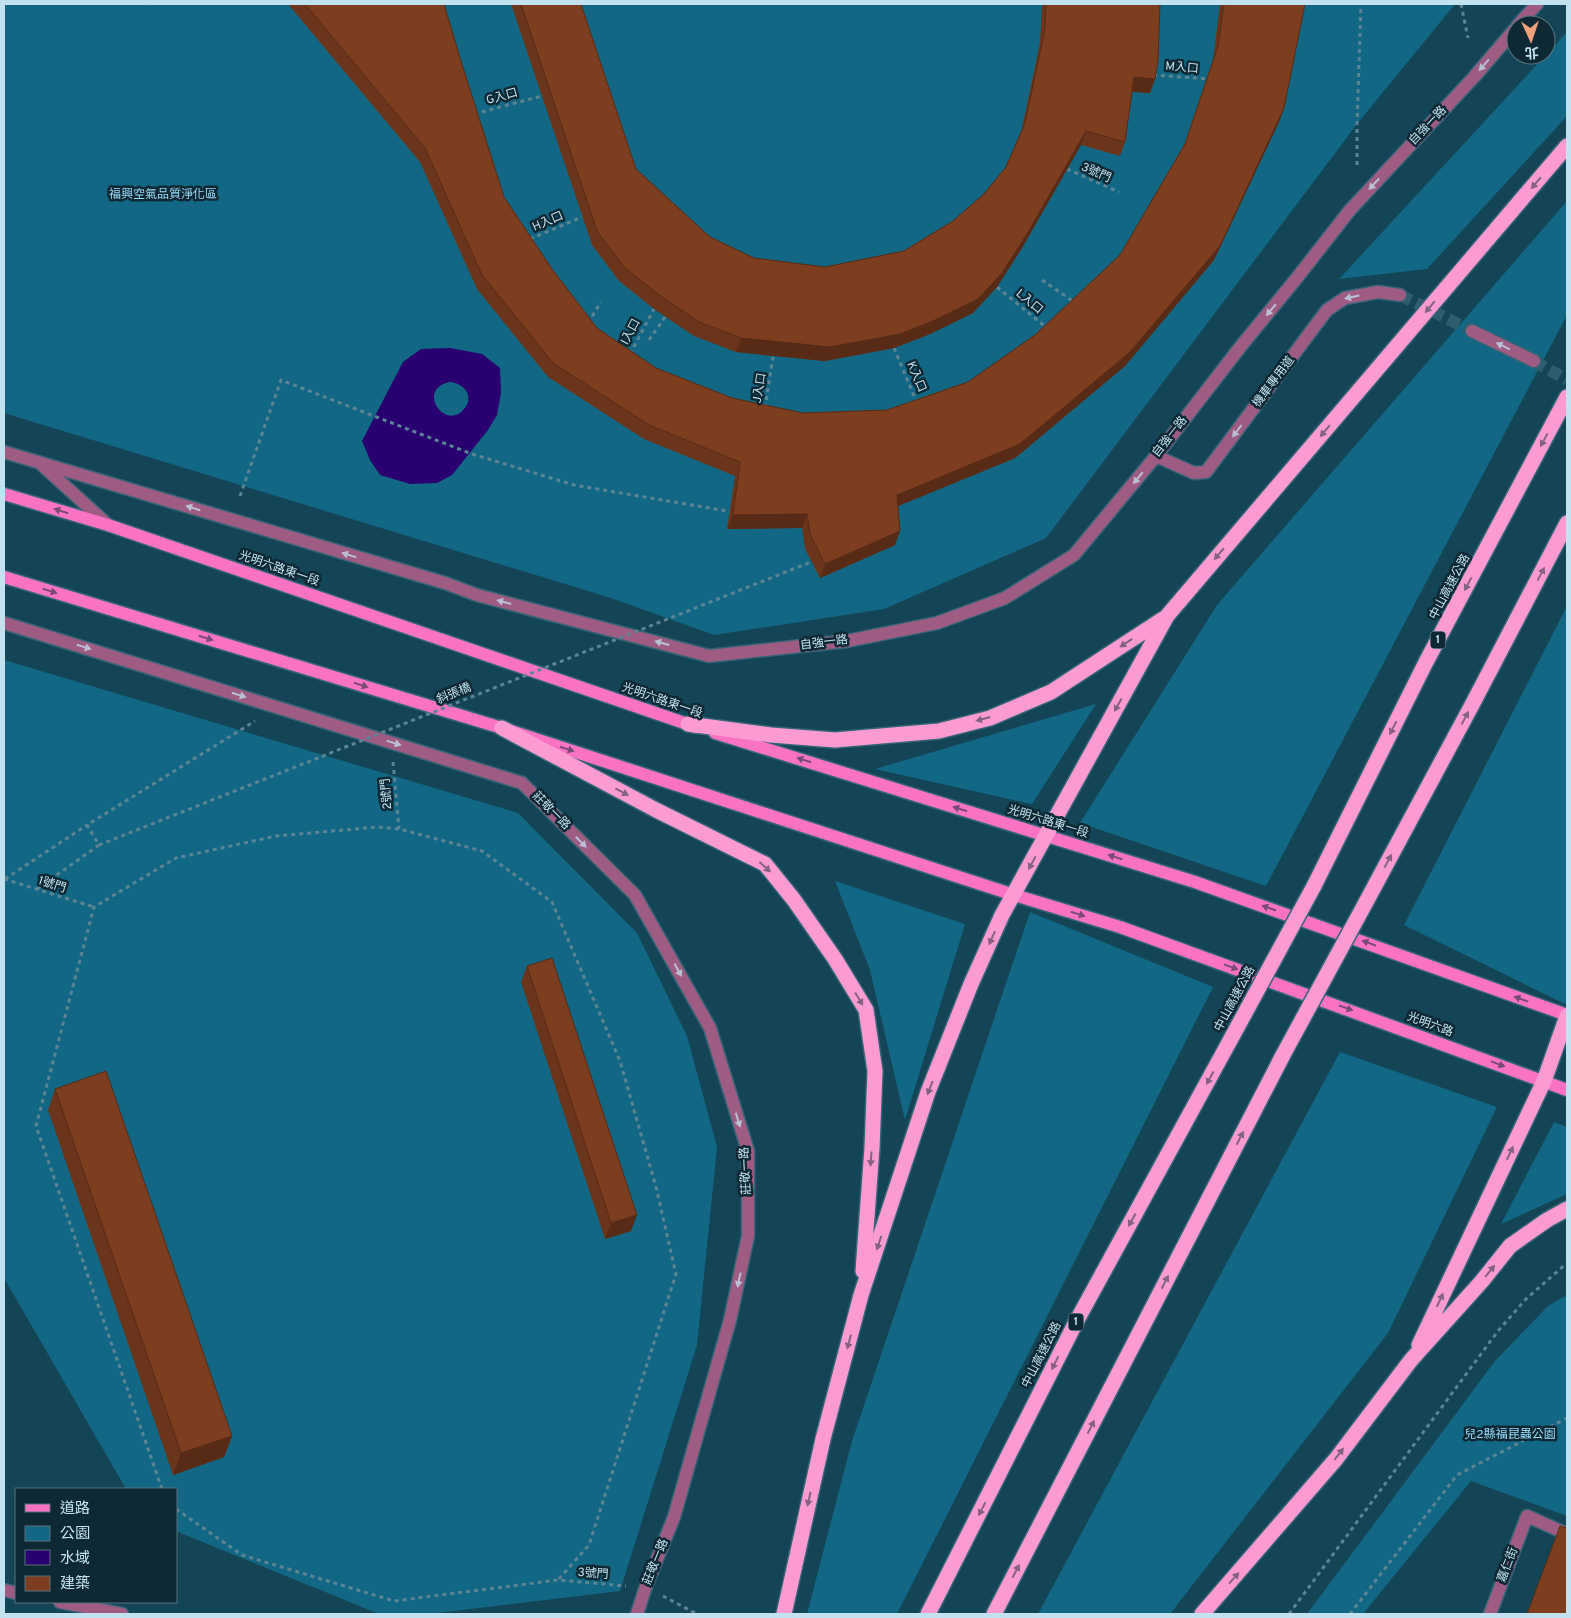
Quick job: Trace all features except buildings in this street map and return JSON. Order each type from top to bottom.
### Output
[{"type":"highway","points":[[784,1614],[823,1439],[861,1295],[928,1092],[971,984],[1002,915],[1167,616],[1567,146]]},
{"type":"highway","name":"中山高速公路","points":[[928,1614],[1076,1322],[1314,886],[1426,662],[1567,397]]},
{"type":"highway","points":[[994,1614],[1283,1055],[1473,703],[1567,523]]},
{"type":"highway","points":[[688,724],[771,735],[836,740],[939,731],[990,718],[1051,692],[1167,616]]},
{"type":"highway","points":[[502,728],[656,810],[765,864],[794,900],[836,959],[866,1010],[875,1072],[872,1148],[861,1295]]},
{"type":"highway","points":[[1412,1360],[1544,1081],[1567,1016]]},
{"type":"highway","points":[[1202,1614],[1336,1459],[1412,1360],[1482,1281],[1510,1246],[1547,1220],[1567,1209]]},
{"type":"main road","name":"光明六路東一段","points":[[4,494],[108,525],[688,724],[1195,882],[1567,1016]]},
{"type":"main road","points":[[4,577],[502,728],[1014,895]]},
{"type":"main road","name":"光明六路","points":[[1014,895],[1120,927],[1284,985],[1567,1090]]},
{"type":"street","points":[[1527,15],[1537,4]]},
{"type":"street","name":"自強一路","points":[[38,462],[477,595],[709,656],[856,639],[937,623],[1004,598],[1074,555],[1156,456],[1350,210],[1474,77],[1506,40]]},
{"type":"street","name":"機車專用道","points":[[1156,456],[1194,473],[1206,472],[1327,310],[1345,298],[1378,292],[1400,295]]},
{"type":"street","points":[[1472,330],[1534,361]]},
{"type":"street","points":[[4,452],[38,462],[108,525]]},
{"type":"street","name":"莊敬一路","points":[[4,623],[522,783],[635,895],[710,1028],[748,1151],[748,1236],[730,1320],[674,1517],[637,1614]]},
{"type":"street","name":"嘉仁街","points":[[1490,1614],[1527,1516],[1567,1534]]},
{"type":"street","points":[[65,1603],[122,1614]]},
{"type":"path","points":[[1357,165],[1361,4]]},
{"type":"path","points":[[1461,4],[1468,38]]},
{"type":"path","name":"M入口","points":[[1153,75],[1218,80]]},
{"type":"path","name":"G入口","points":[[468,116],[542,96]]},
{"type":"path","name":"3號門","points":[[1067,169],[1119,192]]},
{"type":"path","name":"H入口","points":[[529,240],[582,217]]},
{"type":"path","points":[[1042,280],[1075,302],[1068,309]]},
{"type":"path","name":"L入口","points":[[997,287],[1050,330]]},
{"type":"path","points":[[588,324],[601,302]]},
{"type":"path","name":"I入口","points":[[629,356],[654,309]]},
{"type":"path","points":[[650,340],[665,317]]},
{"type":"path","name":"K入口","points":[[894,348],[918,405]]},
{"type":"path","name":"J入口","points":[[765,412],[773,357]]},
{"type":"path","points":[[240,496],[281,380],[472,454],[574,485],[735,513]]},
{"type":"path","name":"斜張橋","points":[[36,889],[99,845],[816,560],[824,554]]},
{"type":"path","points":[[4,879],[258,719]]},
{"type":"path","name":"2號門","points":[[392,758],[399,829]]},
{"type":"path","points":[[87,825],[99,845]]},
{"type":"path","points":[[162,1488],[36,1126],[94,907],[176,858],[276,836],[378,827],[399,829],[482,851],[552,902],[620,1060],[656,1187],[676,1274],[590,1545],[558,1580]]},
{"type":"path","name":"1號門","points":[[4,879],[94,907]]},
{"type":"path","points":[[1289,1614],[1498,1331],[1526,1299],[1567,1263]]},
{"type":"path","points":[[1350,1614],[1458,1475],[1567,1418]]},
{"type":"path","name":"3號門","points":[[178,1509],[242,1555],[394,1601],[558,1580],[627,1586]]},
{"type":"path","points":[[660,1594],[697,1614]]},
{"type":"green space","name":"福興空氣品質淨化區","points":[[4,4],[1455,4],[1357,124],[1046,538],[884,609],[714,635],[611,598],[4,413]]},
{"type":"green space","points":[[1567,32],[1567,116],[1427,269],[1339,279],[1537,65],[1556,65],[1556,44]]},
{"type":"green space","points":[[1567,201],[1567,315],[1266,886],[1080,823],[1217,605]]},
{"type":"green space","points":[[1567,606],[1567,997],[1565,1004],[1404,925]]},
{"type":"green space","points":[[4,660],[518,813],[637,933],[687,1036],[717,1147],[697,1345],[620,1591],[429,1614],[379,1614],[178,1532],[178,1488],[125,1488],[4,1278]]},
{"type":"green space","points":[[1096,704],[1032,804],[875,769]]},
{"type":"green space","points":[[835,881],[965,924],[905,1120],[870,970]]},
{"type":"green space","points":[[1030,912],[1213,987],[897,1614],[807,1614],[852,1441]]},
{"type":"green space","points":[[1340,1052],[1497,1107],[1388,1333],[1170,1614],[1038,1614]]},
{"type":"green space","points":[[1554,1122],[1567,1127],[1567,1194],[1501,1224]]},
{"type":"green space","name":"兒2縣福昆蟲公園","points":[[1567,1295],[1567,1516],[1471,1481],[1363,1614],[1307,1614],[1495,1361],[1548,1306]]},
{"type":"water","points":[[450,348],[482,354],[500,368],[501,393],[497,415],[488,430],[452,475],[437,483],[410,484],[380,475],[370,460],[362,441],[403,362],[421,349]],"holes":[[[450,382],[455,383],[466,391],[468,400],[464,409],[457,415],[449,415],[437,407],[434,400],[435,392],[440,386]]]},
{"type":"tunnel","points":[[1400,295],[1472,331]]},
{"type":"tunnel","points":[[1534,361],[1567,380]]}]
